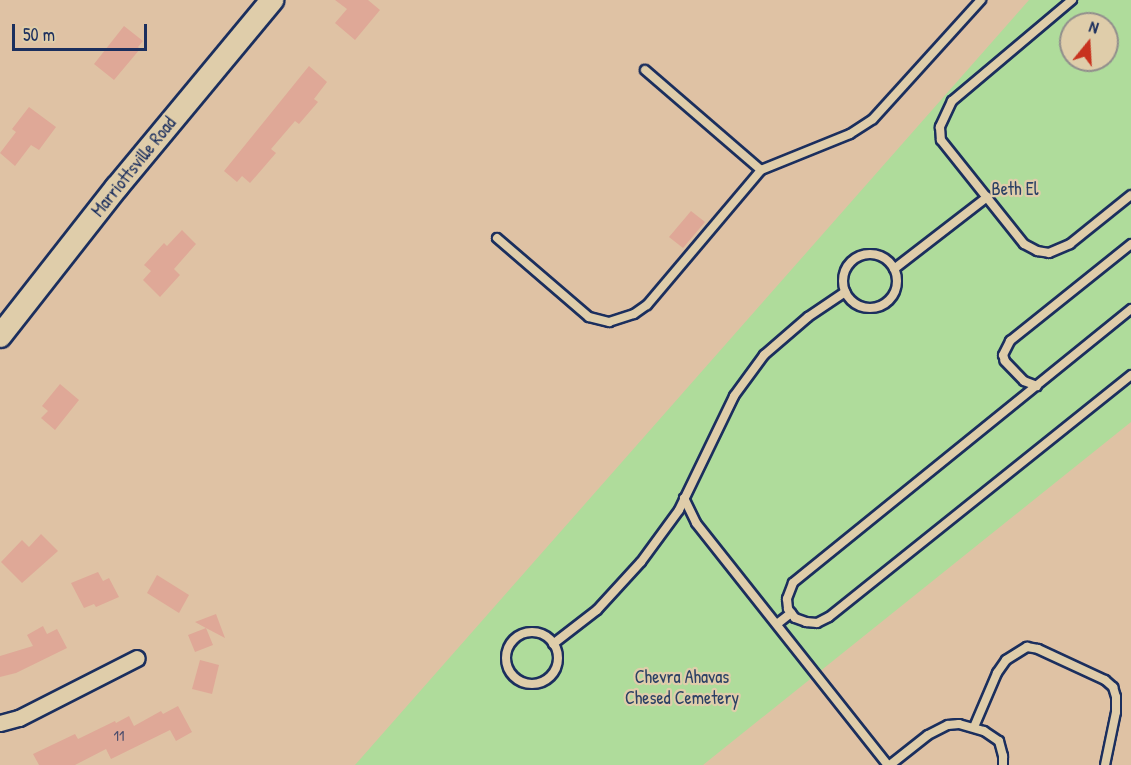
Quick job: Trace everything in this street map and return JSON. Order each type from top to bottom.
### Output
[{"type":"main road","name":"Marriottsville Road","points":[[0,336],[117,187],[272,0]]},
{"type":"street","points":[[0,723],[19,718],[137,658]]},
{"type":"lane","points":[[497,238],[589,317],[599,322],[621,320],[646,305],[761,170],[850,134],[873,119],[981,0]]},
{"type":"lane","points":[[1072,0],[952,101],[940,127],[941,140],[1024,244],[1037,251],[1049,253],[1070,244],[1131,195]]},
{"type":"lane","points":[[645,70],[761,170]]},
{"type":"lane","points":[[894,269],[987,197]]},
{"type":"lane","points":[[1037,386],[1024,381],[1005,362],[1003,355],[1010,341],[1131,244]]},
{"type":"lane","points":[[874,254],[883,258],[894,269],[897,281],[895,290],[883,304],[865,308],[856,304],[845,292],[844,273],[856,258],[874,254]]},
{"type":"lane","points":[[553,644],[597,610],[641,562],[684,498],[734,396],[746,378],[785,334],[845,292]]},
{"type":"lane","points":[[1131,309],[793,583],[787,599],[791,613],[795,618],[806,622],[817,623],[829,617],[1131,375]]},
{"type":"lane","points":[[684,498],[696,523],[889,765],[928,735],[948,725],[974,727],[999,741],[1003,765]]},
{"type":"lane","points":[[777,624],[791,613]]},
{"type":"lane","points":[[535,632],[544,635],[553,644],[558,657],[556,666],[544,681],[527,683],[513,676],[508,669],[507,651],[518,636],[535,632]]},
{"type":"lane","points":[[974,727],[996,673],[1006,660],[1027,647],[1038,648],[1105,680],[1113,687],[1116,712],[1105,765]]},
{"type":"green space","name":"Beth El","points":[[1029,0],[1131,0],[1131,422],[703,765],[355,765]]},
{"type":"building","points":[[335,0],[368,0],[380,10],[355,40],[335,23],[347,9]]},
{"type":"building","points":[[124,26],[143,41],[138,47],[140,49],[114,80],[94,64]]},
{"type":"building","points":[[309,66],[327,82],[314,99],[318,102],[299,124],[295,121],[271,149],[276,153],[250,183],[242,176],[237,182],[224,171]]},
{"type":"building","points":[[29,107],[56,127],[39,150],[31,145],[15,166],[0,153],[16,132],[12,129]]},
{"type":"building","points":[[691,211],[705,222],[683,248],[669,237]]},
{"type":"building","points":[[182,230],[196,244],[174,269],[180,275],[160,297],[143,280],[151,271],[144,265],[164,243],[167,246]]},
{"type":"building","points":[[60,384],[79,400],[55,430],[41,418],[48,411],[42,406]]},
{"type":"building","points":[[41,534],[58,551],[22,583],[1,562],[22,540],[29,547]]},
{"type":"building","points":[[98,572],[103,581],[109,578],[119,597],[96,607],[94,604],[84,608],[71,583]]},
{"type":"building","points":[[157,575],[189,595],[179,613],[147,593]]},
{"type":"building","points":[[216,614],[225,638],[195,622]]},
{"type":"building","points":[[43,626],[47,634],[57,629],[67,648],[16,673],[0,677],[0,656],[33,646],[27,635]]},
{"type":"building","points":[[206,628],[213,645],[195,652],[188,635]]},
{"type":"building","points":[[200,660],[219,665],[212,694],[192,689]]},
{"type":"building","points":[[178,706],[192,732],[176,741],[170,730],[111,759],[106,749],[75,765],[39,765],[33,754],[75,734],[78,739],[129,716],[134,726],[161,711],[163,714]]},
{"type":"park label","name":"Chevra Ahavas Chesed Cemetery","points":[[682,688]]}]
